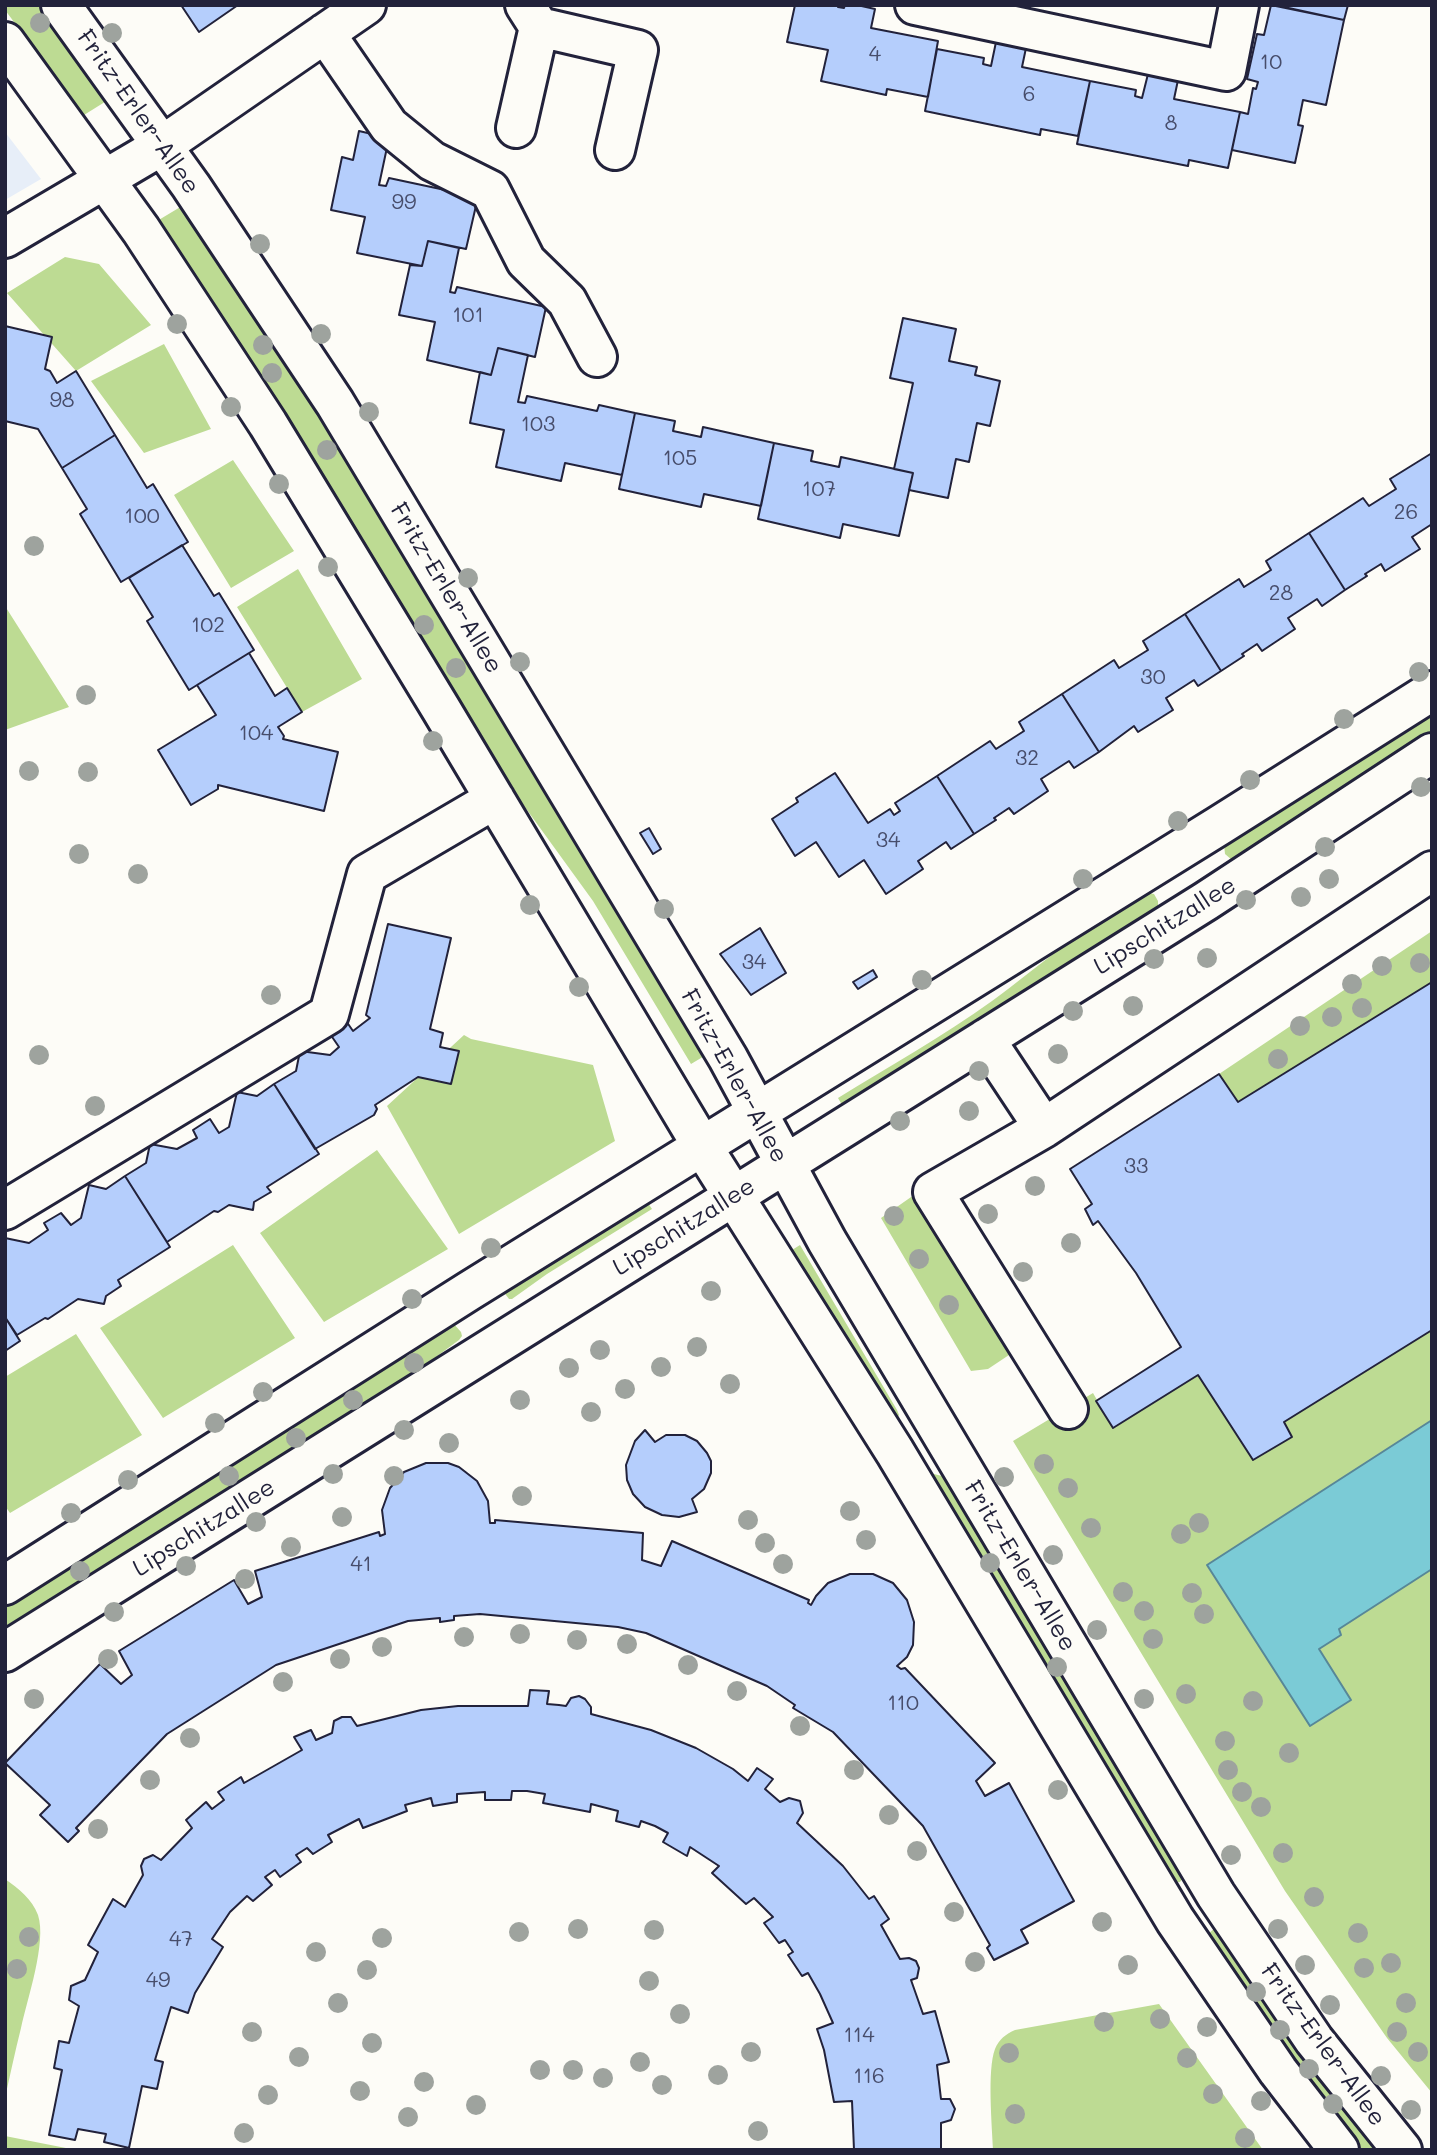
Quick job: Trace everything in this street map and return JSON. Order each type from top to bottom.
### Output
[{"type":"street","name":"Fritz-Erler-Allee","points":[[61,5],[163,145],[335,403],[728,1058],[827,1241],[1216,1895],[1314,2040],[1402,2150]]},
{"type":"street","points":[[5,239],[163,145],[366,5]]},
{"type":"street","points":[[915,5],[1226,71],[1239,5]]},
{"type":"street","points":[[516,128],[532,16],[638,50],[615,149]]},
{"type":"street","points":[[325,33],[389,127],[432,161],[490,190],[526,261],[567,301],[597,357]]},
{"type":"street","name":"Fritz-Erler-Allee","points":[[5,42],[164,264],[268,424],[702,1146],[895,1452],[1175,1920],[1278,2071],[1339,2150]]},
{"type":"street","points":[[5,1585],[469,1291],[1432,691]]},
{"type":"street","name":"Lipschitzallee","points":[[5,1652],[1206,901],[1432,753]]},
{"type":"street","points":[[5,1210],[329,1014],[367,874],[495,799]]},
{"type":"street","points":[[1174,853],[1206,901]]},
{"type":"street","points":[[1068,1409],[933,1192],[1044,1128],[1432,871]]},
{"type":"street","points":[[985,1039],[1044,1128]]},
{"type":"street","points":[[469,1291],[502,1342]]},
{"type":"street","points":[[895,1452],[938,1427]]},
{"type":"street","points":[[1175,1920],[1216,1895]]},
{"type":"shaded area","points":[[5,132],[41,179],[5,200]]},
{"type":"green space","points":[[5,5],[38,5],[108,100],[84,115],[5,10]]},
{"type":"green space","points":[[182,206],[289,366],[364,486],[617,913],[706,1055],[691,1064],[593,901],[506,781],[289,420],[157,221]]},
{"type":"green space","points":[[65,257],[99,264],[151,325],[76,371],[7,293]]},
{"type":"green space","points":[[164,344],[211,429],[144,453],[91,381]]},
{"type":"green space","points":[[233,460],[294,551],[231,588],[174,495]]},
{"type":"green space","points":[[298,569],[362,679],[302,712],[237,607]]},
{"type":"green space","points":[[5,606],[69,707],[5,730]]},
{"type":"green space","points":[[1432,712],[1432,733],[1240,858],[1232,860],[1225,854],[1224,844]]},
{"type":"green space","points":[[1145,892],[1154,894],[1158,908],[845,1110],[838,1098],[973,1014],[1086,930]]},
{"type":"green space","points":[[1432,931],[1432,2093],[1387,2038],[1285,1891],[1013,1441],[1093,1393],[1097,1400],[1181,1347],[1136,1273],[1099,1221],[1093,1225],[1085,1209],[1091,1204],[1070,1169],[1219,1074]]},
{"type":"green space","points":[[464,1035],[471,1039],[593,1065],[615,1141],[459,1234],[387,1106]]},
{"type":"green space","points":[[377,1150],[448,1249],[324,1322],[260,1233]]},
{"type":"green space","points":[[924,1188],[1015,1351],[988,1369],[971,1371],[881,1218]]},
{"type":"green space","points":[[644,1197],[652,1209],[547,1274],[512,1299],[503,1291]]},
{"type":"green space","points":[[233,1245],[295,1338],[163,1418],[100,1328]]},
{"type":"green space","points":[[800,1245],[897,1410],[897,1419],[784,1255]]},
{"type":"green space","points":[[453,1323],[461,1332],[459,1340],[383,1396],[5,1632],[5,1605]]},
{"type":"green space","points":[[76,1334],[142,1435],[10,1513],[5,1506],[5,1377]]},
{"type":"green space","points":[[930,1473],[946,1477],[1184,1876],[1180,1882],[1172,1883]]},
{"type":"green space","points":[[5,1879],[32,1904],[38,1915],[40,1940],[5,2098]]},
{"type":"green space","points":[[1216,1927],[1390,2150],[1354,2150],[1207,1935]]},
{"type":"green space","points":[[1159,2004],[1263,2150],[993,2150],[991,2070],[995,2049],[1003,2037],[1015,2030]]},
{"type":"green space","points":[[5,2136],[76,2150],[5,2150]]},
{"type":"water","points":[[1432,1420],[1432,1569],[1339,1629],[1341,1635],[1319,1649],[1351,1700],[1310,1726],[1207,1565]]},
{"type":"building","points":[[181,5],[238,5],[199,32]]},
{"type":"building","points":[[795,5],[838,5],[844,8],[845,5],[857,5],[875,9],[871,28],[938,41],[928,97],[887,89],[886,95],[821,81],[828,50],[787,42]]},
{"type":"building","points":[[1271,5],[1344,20],[1326,105],[1303,100],[1298,125],[1303,126],[1295,163],[1232,150],[1240,112],[1248,114],[1253,88],[1256,89],[1258,82],[1247,79],[1257,34],[1264,35]]},
{"type":"building","points":[[1284,5],[1348,5],[1344,20]]},
{"type":"building","points":[[996,42],[1026,48],[1022,67],[1090,81],[1078,136],[1041,129],[1040,135],[925,111],[937,49],[984,58],[983,64],[991,66]]},
{"type":"building","points":[[1148,74],[1178,80],[1174,99],[1240,112],[1228,168],[1189,160],[1188,166],[1077,144],[1090,81],[1136,90],[1135,96],[1142,98]]},
{"type":"building","points":[[359,131],[389,138],[379,185],[386,186],[389,178],[478,197],[466,249],[428,241],[422,266],[357,253],[365,217],[331,210],[342,157],[353,160]]},
{"type":"building","points":[[428,241],[459,248],[450,292],[455,293],[457,287],[546,307],[535,357],[498,348],[491,375],[427,360],[435,322],[399,315],[410,265],[422,266]]},
{"type":"building","points":[[903,318],[956,329],[949,361],[977,367],[975,375],[1000,381],[990,426],[977,423],[969,462],[956,459],[948,498],[909,490],[913,473],[894,469],[913,383],[890,378]]},
{"type":"building","points":[[5,326],[52,337],[45,369],[50,371],[57,383],[76,371],[115,435],[62,468],[38,429],[5,421]]},
{"type":"building","points":[[498,348],[528,355],[518,402],[525,403],[527,396],[597,411],[599,405],[635,413],[622,475],[565,463],[561,481],[496,467],[504,430],[470,423],[480,372],[491,375]]},
{"type":"building","points":[[635,413],[675,421],[673,431],[701,437],[703,427],[774,443],[761,506],[704,494],[701,507],[619,489]]},
{"type":"building","points":[[115,435],[147,488],[153,484],[188,542],[121,582],[80,514],[87,509],[62,468]]},
{"type":"building","points":[[774,443],[813,451],[811,461],[839,467],[841,457],[913,473],[899,536],[843,524],[840,538],[758,519]]},
{"type":"building","points":[[1432,453],[1432,524],[1412,537],[1420,549],[1385,571],[1381,564],[1345,590],[1309,533],[1363,498],[1369,506],[1396,489],[1390,479]]},
{"type":"building","points":[[1309,533],[1345,590],[1322,606],[1317,599],[1288,618],[1295,629],[1262,651],[1257,644],[1221,671],[1185,614],[1239,579],[1244,587],[1271,570],[1266,561]]},
{"type":"building","points":[[182,545],[214,596],[219,593],[254,650],[189,690],[147,621],[153,617],[129,578]]},
{"type":"building","points":[[1185,614],[1221,671],[1198,686],[1194,680],[1166,698],[1173,710],[1138,732],[1134,726],[1099,752],[1062,694],[1114,660],[1119,668],[1148,650],[1143,641]]},
{"type":"building","points":[[249,653],[275,696],[287,688],[302,712],[278,727],[283,739],[338,752],[324,811],[218,785],[218,789],[191,805],[158,750],[216,715],[197,685]]},
{"type":"building","points":[[1062,694],[1099,752],[1074,768],[1069,761],[1041,779],[1048,791],[1014,814],[1009,808],[974,834],[937,776],[990,741],[996,749],[1024,731],[1019,722]]},
{"type":"building","points":[[835,773],[868,823],[890,809],[894,815],[900,811],[895,803],[937,776],[974,834],[951,849],[946,842],[918,861],[923,869],[886,894],[864,860],[839,877],[816,842],[795,856],[772,819],[798,802],[796,798]]},
{"type":"building","points":[[649,828],[661,849],[653,854],[640,833]]},
{"type":"building","points":[[388,924],[451,938],[430,1029],[443,1033],[440,1047],[459,1051],[451,1084],[418,1077],[375,1105],[377,1109],[374,1115],[315,1149],[274,1084],[296,1071],[300,1051],[330,1055],[339,1047],[328,1031],[344,1018],[353,1031],[370,1018],[366,1015]]},
{"type":"building","points":[[760,928],[786,973],[751,995],[720,954]]},
{"type":"building","points":[[873,970],[877,977],[858,989],[853,982]]},
{"type":"building","points":[[1432,982],[1432,1330],[1284,1422],[1292,1437],[1253,1460],[1198,1375],[1113,1428],[1096,1401],[1181,1347],[1136,1273],[1098,1221],[1093,1225],[1085,1209],[1092,1204],[1070,1169],[1219,1074],[1238,1102]]},
{"type":"building","points":[[274,1084],[319,1154],[267,1187],[271,1192],[254,1202],[253,1210],[229,1205],[218,1212],[214,1211],[167,1242],[125,1176],[146,1163],[150,1144],[177,1149],[197,1138],[193,1130],[210,1119],[219,1133],[229,1127],[237,1092],[257,1096]]},
{"type":"building","points":[[125,1176],[170,1247],[118,1280],[121,1286],[106,1296],[104,1304],[78,1299],[17,1335],[5,1317],[5,1238],[29,1243],[48,1230],[44,1223],[61,1213],[71,1225],[81,1218],[89,1185],[106,1189]]},
{"type":"building","points":[[5,1317],[20,1341],[5,1351]]},
{"type":"building","points":[[645,1430],[655,1442],[666,1435],[685,1435],[697,1441],[707,1453],[711,1461],[711,1473],[704,1489],[692,1499],[697,1512],[679,1517],[662,1515],[645,1507],[633,1494],[627,1480],[626,1465],[635,1441]]},
{"type":"building","points":[[426,1463],[448,1463],[459,1467],[477,1481],[488,1501],[490,1523],[495,1523],[495,1520],[643,1533],[642,1560],[661,1566],[672,1541],[809,1600],[811,1605],[828,1583],[850,1574],[873,1574],[893,1583],[907,1600],[914,1622],[913,1645],[907,1657],[897,1666],[905,1668],[995,1763],[976,1781],[985,1796],[1009,1783],[1074,1901],[1021,1930],[1028,1943],[994,1960],[987,1948],[990,1945],[923,1826],[833,1732],[793,1708],[795,1705],[767,1686],[646,1633],[618,1627],[480,1614],[454,1616],[454,1620],[440,1622],[440,1618],[408,1621],[276,1665],[167,1734],[76,1828],[79,1831],[68,1842],[40,1815],[50,1805],[5,1763],[100,1664],[121,1684],[132,1675],[119,1651],[234,1580],[248,1604],[262,1597],[255,1571],[379,1532],[380,1536],[385,1534],[382,1510],[390,1488],[404,1472]]},
{"type":"building","points":[[530,1690],[549,1691],[547,1704],[566,1706],[571,1698],[579,1696],[591,1707],[591,1714],[651,1730],[696,1748],[748,1781],[757,1768],[773,1779],[765,1789],[780,1802],[789,1798],[800,1801],[803,1813],[797,1823],[843,1866],[869,1899],[874,1896],[889,1919],[881,1925],[900,1959],[909,1958],[916,1961],[919,1968],[917,1978],[911,1980],[923,2014],[935,2011],[949,2062],[937,2065],[941,2099],[950,2099],[955,2109],[951,2120],[941,2123],[941,2150],[854,2150],[852,2101],[834,2102],[817,2029],[833,2023],[820,1994],[808,1973],[802,1976],[788,1955],[793,1952],[785,1940],[779,1943],[764,1923],[773,1917],[754,1898],[746,1904],[712,1873],[719,1866],[690,1847],[687,1856],[663,1842],[668,1833],[655,1826],[641,1821],[639,1827],[616,1821],[618,1811],[591,1804],[590,1812],[543,1803],[545,1794],[527,1791],[512,1791],[511,1800],[485,1800],[485,1792],[457,1794],[457,1802],[433,1806],[431,1798],[405,1805],[407,1811],[363,1828],[359,1819],[328,1835],[332,1842],[313,1854],[307,1848],[296,1855],[301,1862],[280,1877],[275,1870],[265,1877],[272,1885],[253,1901],[247,1896],[230,1912],[212,1939],[223,1947],[195,1993],[188,2013],[171,2007],[155,2060],[163,2062],[157,2089],[142,2086],[129,2148],[104,2142],[106,2134],[78,2129],[75,2140],[49,2135],[62,2070],[54,2068],[59,2041],[69,2043],[79,2006],[69,2000],[71,1986],[85,1980],[98,1952],[88,1945],[113,1899],[125,1907],[143,1875],[141,1866],[144,1859],[153,1855],[161,1860],[192,1828],[186,1820],[206,1802],[212,1809],[224,1800],[218,1792],[241,1777],[244,1783],[302,1750],[294,1737],[311,1730],[316,1740],[332,1733],[334,1721],[342,1717],[351,1717],[357,1726],[421,1710],[458,1706],[528,1706]]}]
